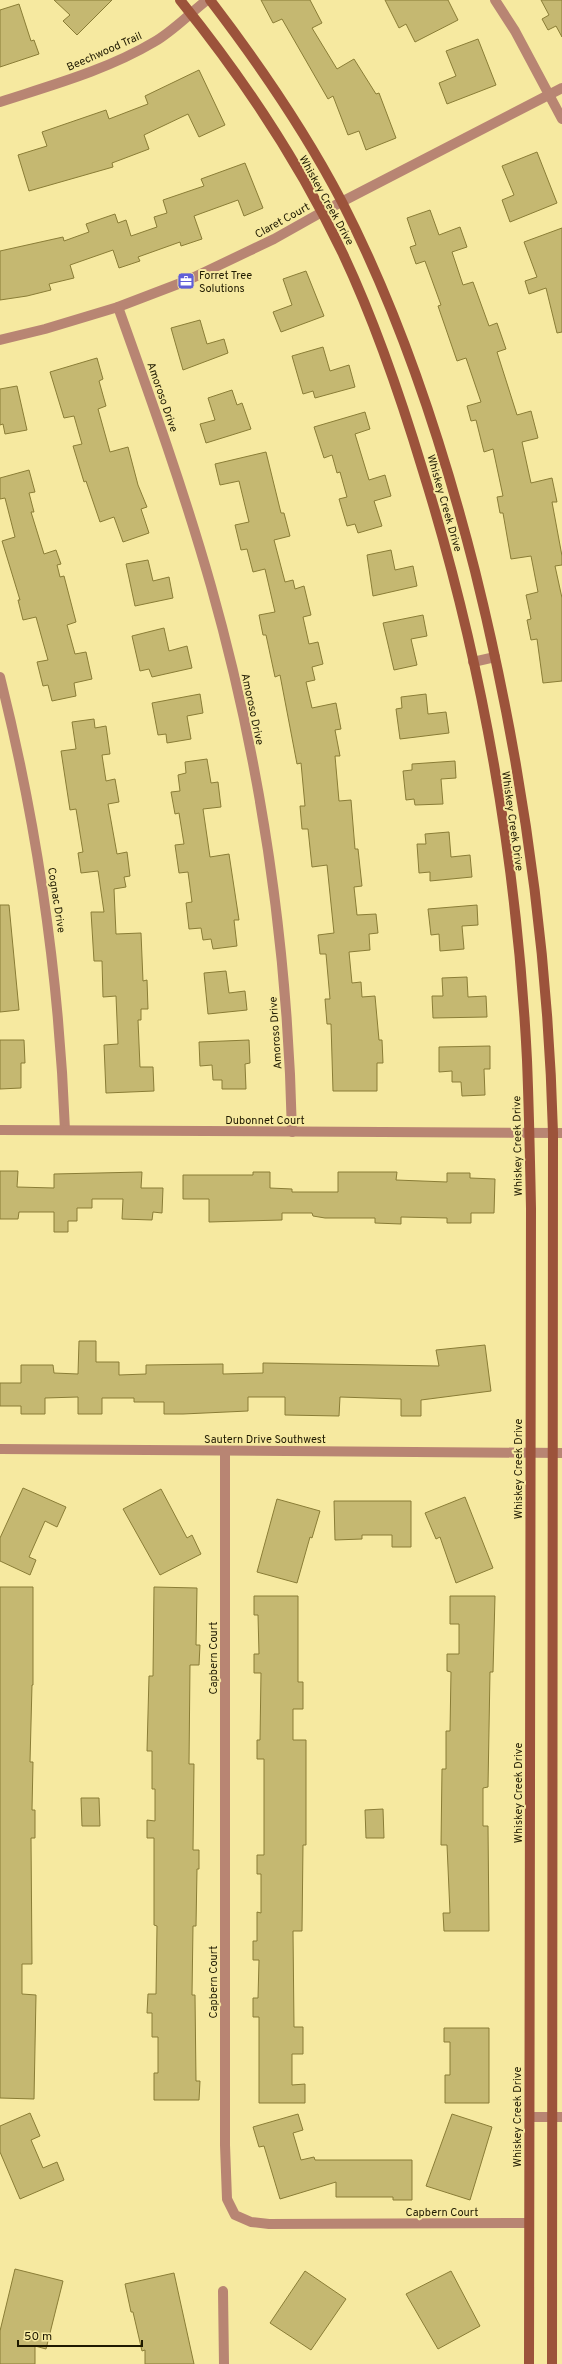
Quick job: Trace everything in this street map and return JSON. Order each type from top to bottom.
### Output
[{"type":"street","name":"Whiskey Creek Drive","points":[[180,0],[191,13],[266,118],[322,212],[344,256],[385,355],[405,412],[438,518],[473,662],[496,780],[509,868],[522,997],[529,1132],[529,2364]]},
{"type":"street","name":"Beechwood Trail","points":[[0,102],[64,82],[137,51],[170,31],[207,0]]},
{"type":"street","name":"Whiskey Creek Drive","points":[[210,0],[275,90],[342,202],[378,277],[431,419],[462,519],[496,657],[524,807],[536,897],[545,984],[557,1133],[557,2117],[552,2364]]},
{"type":"street","points":[[495,0],[550,94],[562,119]]},
{"type":"street","name":"Claret Court","points":[[0,340],[45,329],[118,307],[216,267],[274,239],[322,212],[562,88]]},
{"type":"street","name":"Amoroso Drive","points":[[118,307],[183,491],[211,587],[247,737],[270,864],[280,948],[288,1026],[292,1132]]},
{"type":"street","points":[[473,662],[496,657]]},
{"type":"street","name":"Cognac Drive","points":[[0,677],[17,745],[46,903],[62,1053],[65,1130]]},
{"type":"street","name":"Dubonnet Court","points":[[0,1130],[557,1133]]},
{"type":"street","name":"Sautern Drive Southwest","points":[[0,1450],[558,1453]]},
{"type":"street","name":"Capbern Court","points":[[225,1451],[225,2145],[227,2199],[235,2215],[252,2222],[269,2224],[529,2223]]},
{"type":"street","points":[[530,2118],[557,2117]]},
{"type":"street","points":[[223,2291],[224,2364]]},
{"type":"building","points":[[54,0],[112,0],[77,35],[63,21],[70,15]]},
{"type":"building","points":[[261,0],[310,0],[322,23],[312,28],[337,69],[354,59],[376,94],[379,93],[396,138],[366,150],[359,131],[348,135],[333,96],[328,99],[282,19],[273,23]]},
{"type":"building","points":[[385,0],[448,0],[458,20],[415,42],[406,24],[399,28]]},
{"type":"building","points":[[541,0],[562,0],[562,37],[556,26],[548,30],[542,19],[549,15]]},
{"type":"building","points":[[19,4],[31,41],[34,40],[39,54],[0,67],[0,10]]},
{"type":"building","points":[[478,39],[496,85],[447,104],[439,83],[456,76],[446,51]]},
{"type":"building","points":[[199,70],[225,125],[199,137],[188,114],[144,135],[149,149],[112,163],[113,167],[29,191],[18,155],[47,146],[42,132],[106,110],[109,119],[148,104],[145,96]]},
{"type":"building","points":[[537,152],[557,203],[510,222],[502,200],[514,195],[502,166]]},
{"type":"building","points":[[245,163],[263,208],[244,216],[238,200],[194,216],[202,239],[181,246],[180,242],[138,257],[140,261],[119,268],[113,250],[70,265],[74,278],[49,284],[51,290],[27,296],[0,300],[0,251],[63,237],[64,241],[89,232],[86,224],[115,214],[118,223],[126,220],[131,236],[157,227],[154,217],[167,213],[163,200],[204,186],[201,179]]},
{"type":"building","points":[[430,210],[439,235],[460,227],[467,247],[452,252],[463,285],[473,282],[489,326],[497,323],[506,349],[497,352],[517,415],[531,411],[538,438],[522,442],[531,483],[552,478],[557,502],[552,502],[562,556],[562,565],[555,566],[562,598],[562,681],[543,683],[537,639],[531,640],[527,620],[531,619],[526,595],[538,592],[531,556],[511,559],[503,513],[500,513],[497,497],[503,496],[493,449],[484,452],[476,420],[471,421],[467,406],[481,402],[466,358],[457,361],[438,306],[441,305],[425,261],[416,264],[410,247],[416,245],[407,218]]},
{"type":"building","points":[[562,228],[562,332],[557,333],[546,288],[529,294],[525,281],[537,277],[524,242]]},
{"type":"building","points":[[306,271],[324,316],[281,332],[273,312],[292,305],[283,279]]},
{"type":"building","points":[[200,320],[207,344],[224,339],[228,353],[183,370],[171,328]]},
{"type":"building","points":[[323,347],[330,371],[349,365],[355,387],[315,398],[313,391],[303,394],[292,356]]},
{"type":"building","points":[[97,358],[103,379],[99,381],[106,406],[98,409],[110,452],[128,447],[138,485],[147,507],[141,509],[149,533],[123,542],[114,517],[100,522],[86,481],[84,482],[73,446],[82,444],[74,416],[64,418],[50,372]]},
{"type":"building","points":[[17,386],[27,430],[5,434],[3,424],[0,425],[0,389]]},
{"type":"building","points":[[232,390],[237,405],[242,403],[251,429],[206,443],[200,424],[215,420],[208,398]]},
{"type":"building","points":[[365,412],[370,429],[355,434],[369,480],[385,475],[391,496],[374,501],[382,526],[358,533],[355,524],[347,526],[339,499],[347,497],[340,472],[337,473],[332,455],[324,458],[314,427]]},
{"type":"building","points":[[266,452],[281,513],[284,513],[290,536],[274,540],[285,582],[293,580],[295,589],[304,586],[311,615],[303,617],[309,644],[318,642],[323,664],[312,667],[315,680],[306,682],[312,708],[336,703],[341,729],[335,730],[340,756],[335,756],[339,801],[351,800],[355,849],[358,849],[362,886],[354,887],[357,915],[376,914],[378,933],[369,934],[370,950],[349,952],[352,983],[361,982],[362,997],[375,996],[379,1040],[382,1040],[383,1063],[377,1063],[377,1091],[333,1091],[331,1024],[327,1024],[325,999],[330,999],[326,954],[320,954],[318,935],[334,933],[327,865],[312,867],[308,829],[302,829],[300,806],[305,806],[301,763],[297,764],[280,675],[275,677],[266,635],[263,635],[259,615],[275,612],[265,569],[253,572],[247,549],[241,550],[235,525],[249,522],[239,481],[220,485],[215,464]]},
{"type":"building","points":[[29,470],[35,492],[29,493],[34,512],[31,512],[44,554],[56,550],[61,564],[57,565],[60,577],[64,576],[76,622],[67,625],[75,654],[86,652],[92,679],[74,683],[76,696],[52,701],[48,685],[43,686],[37,662],[48,660],[36,617],[23,620],[18,600],[20,600],[2,541],[15,537],[5,498],[0,499],[0,478]]},
{"type":"building","points":[[391,550],[395,570],[413,566],[417,586],[373,596],[367,555]]},
{"type":"building","points":[[148,560],[153,581],[169,577],[173,598],[135,606],[126,564]]},
{"type":"building","points":[[423,615],[427,636],[411,639],[417,665],[394,670],[383,623]]},
{"type":"building","points":[[164,628],[169,651],[187,646],[192,668],[152,677],[149,669],[140,671],[132,636]]},
{"type":"building","points":[[200,694],[203,713],[187,716],[191,739],[167,743],[166,734],[158,735],[152,703]]},
{"type":"building","points":[[426,694],[428,714],[446,712],[449,733],[400,739],[396,709],[402,708],[401,697]]},
{"type":"building","points":[[94,719],[95,728],[106,726],[110,754],[102,755],[106,781],[115,779],[119,802],[108,804],[117,854],[127,852],[130,876],[124,877],[126,887],[114,889],[116,934],[141,933],[143,981],[147,980],[148,1009],[141,1009],[141,1020],[138,1020],[140,1067],[153,1067],[154,1091],[106,1093],[104,1045],[118,1044],[116,996],[103,997],[102,961],[94,961],[91,912],[104,912],[98,871],[81,873],[78,853],[83,852],[76,809],[70,810],[61,751],[76,749],[72,722]]},
{"type":"building","points":[[207,759],[211,783],[218,782],[221,807],[203,809],[210,857],[229,854],[239,920],[234,920],[237,946],[213,949],[211,939],[203,940],[201,928],[189,929],[186,903],[192,902],[188,872],[179,873],[175,845],[184,844],[179,813],[175,814],[171,792],[180,791],[178,775],[186,773],[185,762]]},
{"type":"building","points":[[455,761],[456,778],[441,779],[443,804],[415,805],[414,799],[406,800],[403,771],[412,770],[412,764]]},
{"type":"building","points":[[449,832],[451,857],[470,855],[472,877],[430,881],[430,872],[419,873],[417,844],[426,844],[425,834]]},
{"type":"building","points":[[0,905],[9,905],[19,1010],[0,1012]]},
{"type":"building","points":[[477,905],[478,925],[462,926],[464,949],[440,951],[439,934],[431,935],[428,909]]},
{"type":"building","points":[[226,971],[229,993],[245,991],[247,1010],[208,1014],[204,973]]},
{"type":"building","points":[[467,977],[468,997],[486,996],[487,1017],[433,1018],[432,996],[443,996],[442,978]]},
{"type":"building","points":[[0,1040],[24,1040],[25,1063],[21,1063],[21,1088],[0,1089]]},
{"type":"building","points":[[249,1040],[250,1063],[245,1064],[246,1089],[222,1089],[222,1080],[213,1080],[212,1065],[200,1066],[199,1042]]},
{"type":"building","points":[[490,1046],[490,1069],[484,1069],[485,1095],[462,1096],[461,1082],[452,1082],[452,1071],[439,1072],[439,1047]]},
{"type":"building","points":[[0,1171],[18,1171],[17,1187],[54,1188],[54,1174],[142,1172],[141,1188],[163,1188],[162,1213],[153,1212],[152,1220],[122,1219],[123,1199],[92,1199],[92,1208],[77,1208],[77,1221],[68,1221],[68,1232],[54,1232],[54,1212],[19,1212],[18,1219],[0,1219]]},
{"type":"building","points":[[253,1172],[270,1172],[270,1188],[292,1189],[292,1192],[338,1192],[338,1172],[397,1172],[396,1180],[447,1182],[447,1173],[470,1173],[470,1178],[495,1179],[494,1213],[471,1213],[471,1223],[447,1223],[447,1218],[401,1217],[401,1224],[375,1223],[375,1218],[325,1218],[313,1216],[312,1213],[282,1213],[282,1220],[209,1222],[209,1199],[183,1199],[183,1175],[253,1175]]},
{"type":"building","points":[[79,1341],[96,1341],[96,1362],[119,1362],[119,1375],[146,1374],[146,1365],[223,1364],[223,1374],[263,1373],[263,1363],[439,1366],[436,1350],[485,1345],[491,1391],[421,1400],[421,1416],[401,1416],[401,1399],[340,1397],[339,1416],[285,1415],[285,1397],[248,1397],[248,1411],[183,1414],[164,1414],[164,1402],[134,1402],[134,1398],[102,1398],[102,1414],[78,1414],[78,1397],[45,1398],[45,1414],[21,1414],[21,1406],[0,1406],[0,1383],[21,1383],[21,1365],[53,1365],[54,1373],[78,1374]]},
{"type":"building","points":[[23,1488],[66,1507],[57,1527],[45,1521],[29,1557],[36,1560],[30,1575],[0,1561],[0,1538]]},
{"type":"building","points":[[161,1489],[187,1538],[192,1535],[201,1554],[160,1575],[123,1509]]},
{"type":"building","points":[[465,1497],[493,1568],[456,1583],[440,1537],[436,1539],[425,1513]]},
{"type":"building","points":[[277,1499],[320,1511],[312,1538],[310,1537],[297,1583],[257,1572]]},
{"type":"building","points":[[334,1501],[411,1501],[411,1547],[392,1547],[392,1535],[362,1535],[362,1539],[335,1540]]},
{"type":"building","points":[[0,1587],[33,1587],[33,1685],[30,1762],[33,1762],[32,1810],[35,1810],[35,1838],[31,1838],[32,1964],[22,1964],[22,1994],[36,1995],[34,2099],[0,2098]]},
{"type":"building","points":[[154,1587],[197,1588],[196,1645],[200,1645],[199,1665],[190,1665],[189,1764],[194,1764],[193,1850],[199,1850],[199,1869],[197,1869],[196,1926],[193,1926],[192,1995],[195,1995],[196,2081],[200,2081],[199,2100],[154,2100],[154,2073],[158,2073],[158,2037],[152,2037],[152,2013],[147,2013],[148,1994],[156,1994],[157,1926],[154,1925],[154,1838],[147,1838],[147,1820],[155,1821],[155,1789],[152,1789],[152,1751],[147,1751],[149,1676],[153,1676]]},
{"type":"building","points":[[254,1596],[298,1596],[298,1682],[303,1682],[303,1709],[293,1709],[293,1740],[306,1740],[306,1845],[303,1845],[302,1931],[293,1931],[294,2027],[303,2027],[303,2054],[292,2054],[292,2085],[305,2084],[305,2103],[259,2103],[259,2017],[253,2017],[253,1998],[258,1998],[259,1960],[253,1960],[253,1941],[257,1941],[257,1912],[261,1913],[261,1874],[257,1874],[257,1855],[264,1855],[264,1759],[257,1759],[257,1740],[260,1740],[261,1673],[254,1673],[254,1654],[259,1654],[258,1615],[254,1615]]},
{"type":"building","points":[[450,1596],[495,1596],[493,1672],[490,1672],[488,1787],[483,1788],[483,1826],[488,1826],[489,1931],[444,1931],[443,1913],[450,1913],[447,1845],[441,1845],[442,1769],[446,1769],[446,1731],[450,1731],[451,1672],[447,1671],[447,1654],[459,1654],[459,1624],[450,1624]]},
{"type":"building","points":[[81,1798],[99,1798],[100,1826],[82,1826]]},
{"type":"building","points":[[383,1809],[384,1838],[366,1838],[365,1810]]},
{"type":"building","points":[[444,2028],[489,2028],[489,2103],[445,2103],[445,2075],[450,2075],[450,2042],[444,2042]]},
{"type":"building","points":[[30,2113],[40,2136],[31,2140],[43,2168],[57,2162],[64,2180],[20,2199],[0,2152],[0,2126]]},
{"type":"building","points":[[298,2114],[303,2130],[293,2133],[301,2160],[314,2157],[315,2160],[412,2160],[412,2200],[393,2200],[393,2197],[336,2197],[336,2182],[280,2199],[264,2146],[259,2147],[253,2127]]},
{"type":"building","points":[[452,2114],[492,2127],[470,2200],[426,2186]]},
{"type":"building","points":[[15,2269],[63,2281],[46,2349],[35,2346],[35,2364],[0,2364],[0,2331]]},
{"type":"building","points":[[305,2271],[346,2299],[311,2350],[270,2323]]},
{"type":"building","points":[[451,2271],[480,2326],[438,2349],[406,2294]]},
{"type":"building","points":[[174,2273],[194,2364],[145,2364],[145,2350],[142,2351],[125,2284]]},
{"type":"place","name":"Forret Tree Solutions","points":[[186,281]]}]
